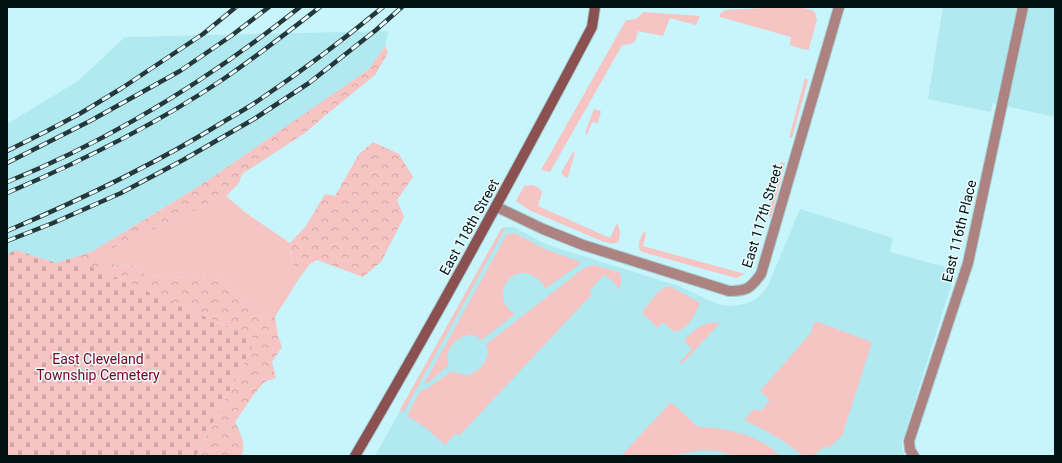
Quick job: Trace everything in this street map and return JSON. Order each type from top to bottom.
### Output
[{"type":"street","name":"East 118th Street","points":[[355,456],[385,406],[497,207],[592,27],[596,7]]},
{"type":"street","name":"East 117th Street","points":[[497,207],[583,246],[729,291],[742,291],[752,286],[760,274],[839,7]]},
{"type":"street","name":"East 116th Place","points":[[914,456],[910,450],[909,441],[968,263],[1023,7]]},
{"type":"shaded area","points":[[943,7],[1055,7],[1055,117],[993,103],[991,112],[928,99]]},
{"type":"shaded area","points":[[389,31],[385,46],[368,70],[296,123],[201,185],[93,251],[56,263],[16,250],[7,254],[7,124],[78,81],[125,37]]},
{"type":"shaded area","points":[[800,209],[893,238],[890,252],[956,270],[902,442],[902,449],[905,456],[375,456],[501,229],[506,227],[514,227],[554,247],[679,286],[720,305],[729,306],[745,304],[756,299],[763,293],[769,283]]},
{"type":"green space","points":[[801,7],[814,11],[817,19],[809,49],[806,50],[790,45],[791,37],[720,17],[720,14],[725,10]]},
{"type":"green space","points":[[643,12],[700,16],[696,25],[670,18],[663,36],[638,31],[633,43],[623,45],[550,172],[541,170],[626,20],[636,19]]},
{"type":"green space","points":[[385,46],[388,53],[375,75],[305,133],[242,174],[239,183],[226,196],[93,257],[116,265],[134,266],[147,276],[189,278],[208,275],[226,279],[251,305],[259,311],[275,317],[278,336],[282,347],[272,362],[276,378],[264,382],[235,422],[241,434],[243,443],[243,452],[241,456],[196,456],[256,339],[72,258],[93,251],[201,185],[368,70]]},
{"type":"green space","points":[[805,78],[808,80],[792,138],[789,138]]},
{"type":"green space","points":[[594,109],[601,111],[598,123],[592,122],[587,135],[585,133]]},
{"type":"green space","points":[[373,142],[399,154],[413,177],[397,200],[404,217],[381,262],[363,277],[317,260],[310,264],[300,277],[291,259],[290,243],[306,226],[325,194],[335,196],[359,154]]},
{"type":"green space","points":[[573,152],[575,152],[567,178],[562,175],[562,171]]},
{"type":"green space","points":[[781,162],[785,163],[771,217],[768,216]]},
{"type":"green space","points":[[532,185],[540,189],[542,193],[538,206],[610,238],[616,225],[618,224],[620,232],[619,241],[614,243],[604,242],[531,211],[516,201],[524,186]]},
{"type":"green space","points":[[226,196],[246,213],[290,243],[291,259],[300,277],[275,317],[259,311],[251,305],[226,279],[208,275],[189,278],[147,276],[134,266],[116,265],[92,257]]},
{"type":"green space","points":[[506,227],[405,410],[401,412],[400,410],[501,229]]},
{"type":"green space","points":[[644,231],[646,234],[643,246],[745,274],[736,278],[642,252],[639,245]]},
{"type":"green space","points":[[512,233],[546,249],[581,262],[546,288],[536,277],[525,273],[516,274],[509,280],[504,288],[503,297],[506,306],[515,314],[482,340],[476,336],[468,335],[457,340],[451,346],[448,353],[449,365],[429,382],[424,384],[506,235]]},
{"type":"green space","name":"East Cleveland Township Cemetery","points":[[16,250],[56,263],[72,258],[256,339],[196,456],[7,456],[7,254]]},
{"type":"green space","points":[[593,265],[619,272],[621,281],[618,290],[614,283],[604,275],[589,291],[592,294],[459,436],[456,433],[445,445],[425,427],[407,416],[420,391],[428,388],[452,371],[467,375],[478,370],[487,358],[488,348],[486,344],[584,268]]},
{"type":"green space","points":[[669,286],[700,303],[687,325],[684,328],[674,332],[663,322],[658,328],[642,313],[661,290]]},
{"type":"green space","points":[[815,321],[872,342],[842,436],[828,448],[826,446],[816,453],[817,456],[803,456],[783,441],[744,420],[754,409],[761,411],[770,400],[760,391],[810,334]]},
{"type":"green space","points":[[708,323],[720,323],[682,364],[680,362],[692,349],[684,341],[694,330]]},
{"type":"green space","points":[[671,402],[698,427],[723,429],[746,435],[767,445],[781,456],[734,456],[718,451],[701,450],[671,456],[621,456]]},
{"type":"railway","points":[[7,151],[81,113],[122,88],[203,34],[236,7]]},
{"type":"railway","points":[[7,163],[90,121],[180,71],[231,36],[269,7]]},
{"type":"railway","points":[[7,182],[85,146],[160,105],[232,58],[300,7]]},
{"type":"railway","points":[[7,193],[90,155],[171,112],[235,71],[320,7]]},
{"type":"railway","points":[[7,231],[90,194],[171,153],[197,138],[255,103],[307,67],[383,7]]},
{"type":"railway","points":[[7,241],[53,223],[121,193],[183,160],[254,119],[309,83],[376,30],[402,7]]}]
